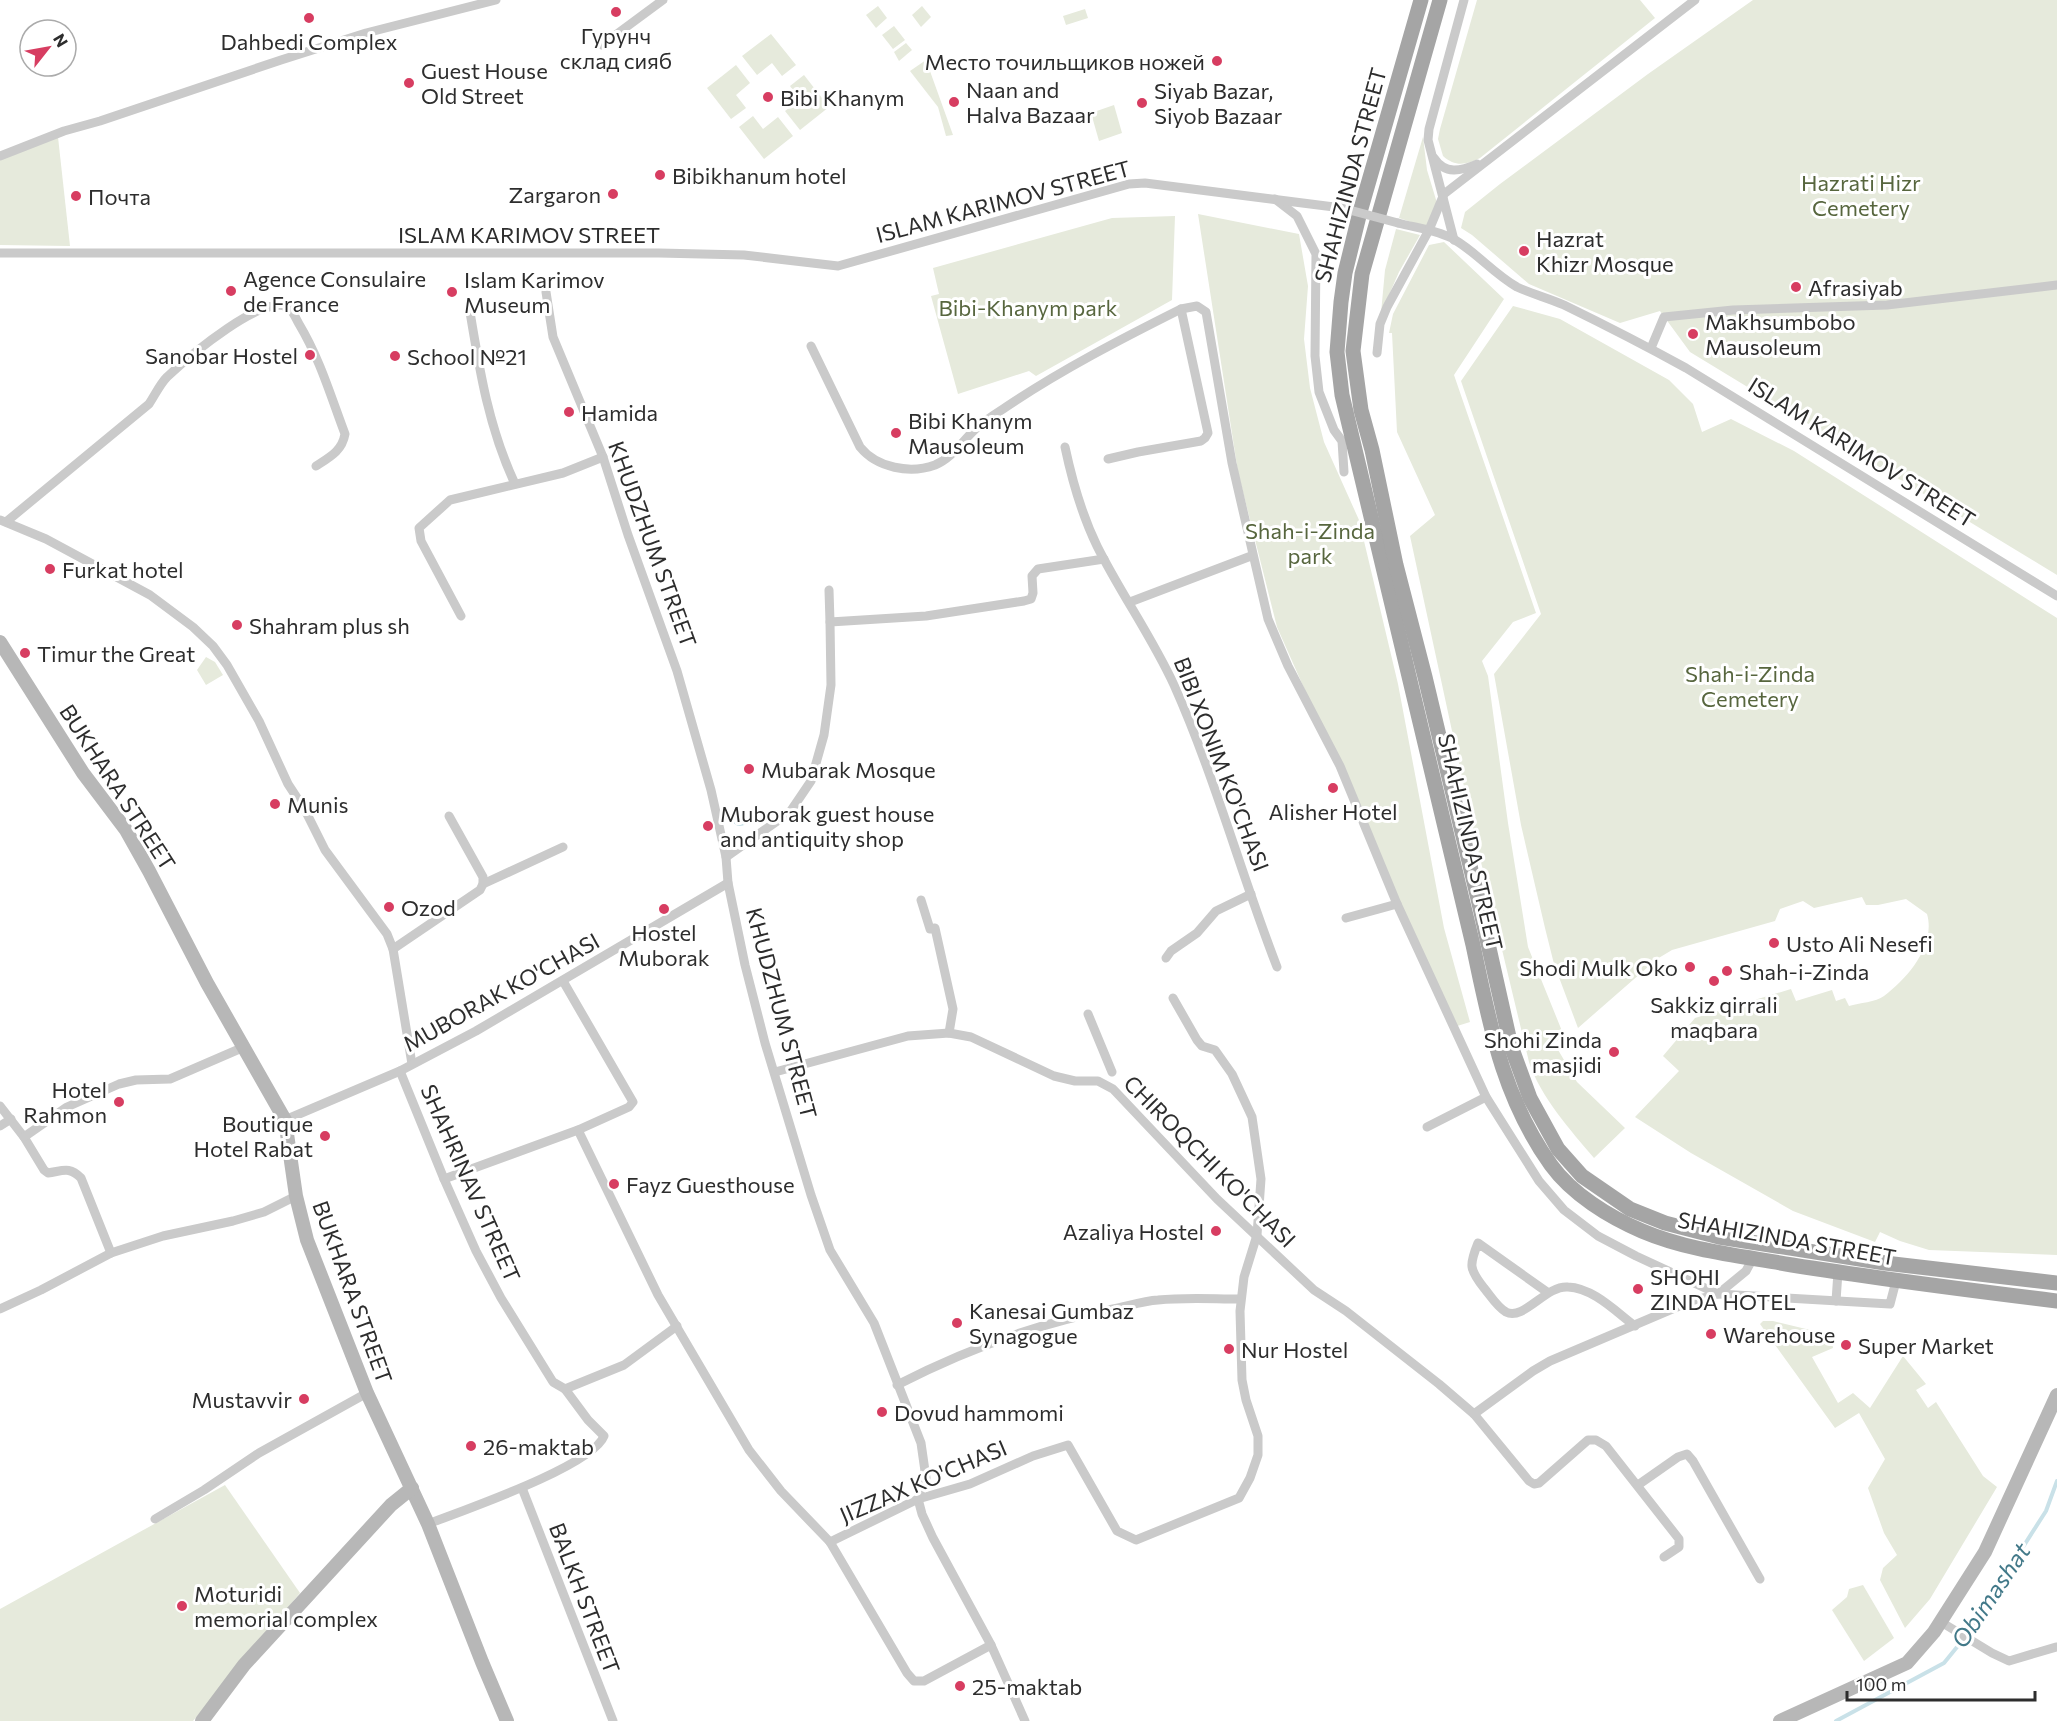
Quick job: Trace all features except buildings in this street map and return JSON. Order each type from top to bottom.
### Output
[{"type":"main road","name":"SHAHIZINDA STREET","points":[[1421,0],[1350,249],[1341,302],[1337,352],[1342,396],[1473,945],[1495,1049],[1509,1090],[1528,1128],[1552,1167],[1582,1196],[1621,1221],[1660,1238],[1704,1249],[1838,1272],[2057,1301]]},
{"type":"main road","name":"SHAHIZINDA STREET","points":[[1440,0],[1362,274],[1353,351],[1361,410],[1372,450],[1396,565],[1476,888],[1511,1046],[1530,1098],[1558,1149],[1582,1176],[1630,1209],[1665,1223],[1719,1237],[1885,1263],[2057,1283]]},
{"type":"street","points":[[0,156],[64,131],[366,33],[496,0]]},
{"type":"street","points":[[602,45],[663,0]]},
{"type":"street","points":[[1454,240],[1445,209],[1444,194],[1429,150],[1429,129],[1464,0]]},
{"type":"street","points":[[1377,353],[1383,315],[1429,230],[1444,194],[1695,0]]},
{"type":"street","points":[[1429,150],[1437,162],[1448,170],[1468,168],[1491,158]]},
{"type":"street","name":"ISLAM KARIMOV STREET","points":[[0,253],[659,253],[744,255],[838,266],[1129,184],[1145,183],[1342,208],[1429,230],[1454,240],[1514,285],[1535,296],[1560,304],[1651,348],[1774,421],[2057,596]]},
{"type":"street","points":[[1274,198],[1297,216],[1316,254],[1315,357],[1319,392],[1334,430],[1342,441],[1344,472]]},
{"type":"street","points":[[1651,348],[1664,317],[1733,310],[1887,305],[2057,285]]},
{"type":"street","name":"KHUDZHUM STREET","points":[[546,292],[553,337],[603,457],[628,535],[675,663],[711,790],[726,857],[728,883],[745,965],[765,1043],[830,1250],[874,1323],[921,1443],[926,1478],[918,1499]]},
{"type":"street","points":[[316,466],[336,453],[343,445],[345,434],[313,347],[291,310],[283,304],[272,305],[243,317],[190,358],[166,379],[149,404],[3,521],[46,539],[150,595],[184,620],[213,646],[227,665],[259,721],[288,784],[325,850],[387,934],[393,949],[412,1064]]},
{"type":"street","points":[[812,345],[865,454],[886,465],[904,469],[920,468],[936,464],[950,455],[978,426],[1088,357],[1181,309],[1197,306],[1206,312],[1232,464],[1251,556],[1268,620],[1288,666],[1340,766],[1397,904],[1485,1097],[1539,1181],[1564,1210],[1598,1236],[1718,1294]]},
{"type":"street","points":[[1108,459],[1201,441],[1208,433],[1181,309]]},
{"type":"street","points":[[470,312],[483,390],[502,455],[515,484]]},
{"type":"street","name":"BIBI XONIM KO'CHASI","points":[[1065,447],[1096,544],[1154,645],[1187,715],[1277,967]]},
{"type":"street","points":[[461,616],[420,541],[419,528],[450,500],[562,473],[603,457]]},
{"type":"street","points":[[1130,602],[1251,556]]},
{"type":"street","points":[[830,622],[926,616],[1024,602],[1030,599],[1033,592],[1032,576],[1038,569],[1104,559]]},
{"type":"street","points":[[726,857],[790,812],[811,781],[824,735],[831,685],[829,590]]},
{"type":"street","name":"BUKHARA STREET","points":[[0,642],[83,773],[126,830],[207,983],[285,1120],[296,1196],[307,1240],[367,1393],[428,1524],[507,1721]]},
{"type":"street","points":[[393,949],[480,891],[483,884],[483,877],[449,816]]},
{"type":"street","points":[[483,884],[563,847]]},
{"type":"street","name":"MUBORAK KO'CHASI","points":[[285,1120],[400,1071],[476,1031],[728,883]]},
{"type":"street","points":[[1166,958],[1171,951],[1197,933],[1216,910],[1251,894]]},
{"type":"street","points":[[921,900],[930,928],[935,928],[946,975],[953,1010],[949,1033]]},
{"type":"street","points":[[1346,918],[1397,904]]},
{"type":"street","points":[[444,1179],[578,1130],[629,1107],[633,1101],[563,981]]},
{"type":"street","name":"JIZZAX KO'CHASI","points":[[830,1542],[918,1499],[970,1484],[1033,1456],[1068,1445],[1117,1530],[1136,1540],[1239,1498],[1250,1479],[1258,1455],[1257,1436],[1242,1380],[1240,1299],[1257,1235],[1261,1179],[1252,1117],[1233,1074],[1215,1050],[1202,1046],[1197,1040],[1173,998]]},
{"type":"street","points":[[1088,1014],[1112,1072]]},
{"type":"street","name":"CHIROQCHI KO'CHASI","points":[[775,1072],[908,1036],[949,1033],[971,1037],[1054,1076],[1075,1081],[1098,1081],[1113,1089],[1216,1199],[1314,1290],[1346,1311],[1474,1414],[1529,1481],[1534,1484],[1539,1483],[1588,1440],[1596,1440],[1606,1446],[1638,1485]]},
{"type":"street","points":[[24,1137],[67,1107],[119,1084],[135,1080],[170,1079],[244,1047]]},
{"type":"street","name":"SHAHRINAV STREET","points":[[400,1071],[476,1251],[501,1298],[553,1382],[565,1389],[588,1420],[604,1436],[599,1446],[587,1454],[522,1488],[428,1524]]},
{"type":"street","points":[[1427,1127],[1485,1097]]},
{"type":"street","points":[[0,1106],[24,1137],[44,1170],[48,1173],[67,1169],[75,1172],[81,1178],[111,1253]]},
{"type":"street","points":[[0,1126],[11,1119]]},
{"type":"street","points":[[578,1130],[639,1258],[754,1457],[781,1491],[830,1542],[906,1673],[914,1681],[924,1681],[991,1645]]},
{"type":"street","points":[[0,1309],[111,1253],[163,1236],[264,1212],[296,1196]]},
{"type":"street","points":[[1547,1292],[1478,1242],[1471,1261],[1473,1274],[1501,1308],[1508,1312],[1515,1314],[1533,1304],[1547,1292],[1564,1286],[1580,1288],[1605,1303],[1635,1326]]},
{"type":"street","points":[[1718,1294],[1746,1271],[1753,1258]]},
{"type":"street","points":[[1836,1300],[1838,1272]]},
{"type":"street","points":[[1474,1414],[1533,1371],[1550,1362],[1691,1301],[1718,1294],[1890,1304],[1896,1281]]},
{"type":"street","points":[[897,1385],[985,1346],[1053,1322],[1157,1300],[1240,1299]]},
{"type":"street","points":[[565,1389],[624,1365],[677,1326]]},
{"type":"street","points":[[155,1519],[259,1453],[367,1393]]},
{"type":"street","points":[[1780,1721],[1907,1663],[1941,1622],[1985,1552],[2057,1395]]},
{"type":"street","points":[[1665,1557],[1679,1547],[1678,1539],[1638,1485],[1677,1457],[1687,1454],[1760,1579]]},
{"type":"street","points":[[202,1721],[244,1665],[391,1505],[412,1488]]},
{"type":"street","name":"BALKH STREET","points":[[522,1488],[613,1721]]},
{"type":"street","points":[[918,1499],[933,1538],[991,1645],[1025,1721]]},
{"type":"street","points":[[1941,1622],[1960,1635],[2009,1661],[2055,1647]]},
{"type":"green space","points":[[1477,0],[1640,0],[1655,18],[1480,158],[1470,162],[1456,163],[1443,156],[1438,139]]},
{"type":"green space","name":"Hazrati Hizr Cemetery","points":[[1753,0],[2057,0],[2057,575],[1690,352],[1660,311],[1620,323],[1529,284],[1461,228],[1465,212],[1500,184],[1648,74]]},
{"type":"green space","points":[[878,6],[887,18],[876,28],[866,15]]},
{"type":"green space","points":[[922,6],[931,17],[921,27],[912,15]]},
{"type":"green space","points":[[1085,9],[1088,18],[1066,25],[1063,16]]},
{"type":"green space","points":[[894,26],[905,40],[893,49],[882,35]]},
{"type":"green space","points":[[771,34],[796,65],[782,76],[772,63],[757,75],[742,56]]},
{"type":"green space","points":[[906,43],[912,50],[899,61],[894,52]]},
{"type":"green space","points":[[926,60],[953,135],[946,136],[938,107],[910,71]]},
{"type":"green space","points":[[736,65],[750,83],[736,95],[746,108],[731,119],[707,88]]},
{"type":"green space","points":[[804,75],[829,107],[800,130],[785,111],[800,100],[790,86]]},
{"type":"green space","points":[[1114,105],[1122,133],[1099,141],[1091,113]]},
{"type":"green space","points":[[753,116],[763,129],[778,117],[793,136],[764,159],[739,127]]},
{"type":"green space","points":[[58,137],[70,246],[0,245],[0,160]]},
{"type":"green space","points":[[1423,137],[1427,170],[1437,203],[1426,227],[1399,218]]},
{"type":"green space","name":"Shah-i-Zinda park","points":[[1198,214],[1299,234],[1308,286],[1304,339],[1310,388],[1324,442],[1359,520],[1398,684],[1444,928],[1470,1022],[1454,1027],[1277,627],[1238,472]]},
{"type":"green space","name":"Bibi-Khanym park","points":[[1175,216],[1172,300],[1036,376],[1029,371],[958,394],[931,296],[939,294],[933,268],[1112,218]]},
{"type":"green space","points":[[1396,229],[1420,235],[1399,272],[1381,313],[1385,270]]},
{"type":"green space","points":[[1444,242],[1504,299],[1454,375],[1536,613],[1513,622],[1482,661],[1488,676],[1528,947],[1564,1036],[1554,1043],[1577,1082],[1625,1128],[1594,1158],[1548,1100],[1529,1062],[1474,833],[1410,536],[1435,515],[1397,432],[1392,333],[1389,333],[1393,314],[1429,245]]},
{"type":"green space","name":"Shah-i-Zinda Cemetery","points":[[1513,306],[1560,319],[1669,380],[1693,404],[1702,432],[1731,419],[1794,451],[2057,618],[2057,1255],[1929,1250],[1880,1232],[1875,1242],[1793,1211],[1691,1153],[1635,1117],[1679,1071],[1663,1056],[1695,1018],[1791,989],[1796,1001],[1832,990],[1836,1001],[1845,998],[1849,1006],[1881,998],[1893,989],[1918,960],[1924,949],[1929,926],[1927,914],[1906,899],[1866,905],[1862,897],[1814,908],[1803,901],[1780,909],[1775,921],[1672,950],[1657,959],[1578,1028],[1554,964],[1545,928],[1521,825],[1494,674],[1541,614],[1461,381]]},
{"type":"green space","points":[[206,657],[215,662],[223,675],[206,685],[197,670]]},
{"type":"green space","points":[[1763,1321],[1773,1321],[1831,1335],[1833,1348],[1812,1357],[1838,1403],[1853,1393],[1870,1408],[1903,1356],[1926,1384],[1916,1390],[1928,1408],[1936,1402],[1983,1476],[1997,1487],[1930,1599],[1905,1628],[1880,1580],[1883,1568],[1897,1555],[1884,1533],[1868,1488],[1885,1459],[1859,1413],[1835,1428],[1760,1324]]},
{"type":"green space","points":[[225,1485],[300,1593],[193,1721],[0,1721],[0,1609]]},
{"type":"green space","points":[[1863,1585],[1894,1638],[1864,1661],[1832,1610],[1847,1597],[1849,1589]]},
{"type":"water","points":[[740,810],[748,818],[740,826],[732,818]]},
{"type":"waterway","name":"Obimashat","points":[[1836,1721],[1944,1663],[1966,1636],[2046,1511],[2057,1481]]},
{"type":"place","name":"Гурунч склад сияб","points":[[616,12]]},
{"type":"place","name":"Dahbedi Complex","points":[[309,18]]},
{"type":"place","name":"Место точильщиков ножей","points":[[1217,61]]},
{"type":"place","name":"Guest House Old Street","points":[[409,83]]},
{"type":"place","name":"Bibi Khanym","points":[[768,97]]},
{"type":"place","name":"Naan and Halva Bazaar","points":[[954,102]]},
{"type":"place","name":"Siyab Bazar, Siyob Bazaar","points":[[1142,103]]},
{"type":"place","name":"Bibikhanum hotel","points":[[660,175]]},
{"type":"place","name":"Zargaron","points":[[613,194]]},
{"type":"place","name":"Почта","points":[[76,196]]},
{"type":"place","name":"Hazrat Khizr Mosque","points":[[1524,251]]},
{"type":"place","name":"Afrasiyab","points":[[1796,287]]},
{"type":"place","name":"Agence Consulaire de France","points":[[231,291]]},
{"type":"place","name":"Islam Karimov Museum","points":[[452,292]]},
{"type":"place","name":"Makhsumbobo Mausoleum","points":[[1693,334]]},
{"type":"place","name":"Sanobar Hostel","points":[[310,355]]},
{"type":"place","name":"School №21","points":[[395,356]]},
{"type":"place","name":"Hamida","points":[[569,412]]},
{"type":"place","name":"Bibi Khanym Mausoleum","points":[[896,433]]},
{"type":"place","name":"Furkat hotel","points":[[50,569]]},
{"type":"place","name":"Shahram plus sh","points":[[237,625]]},
{"type":"place","name":"Timur the Great","points":[[25,653]]},
{"type":"place","name":"Mubarak Mosque","points":[[749,769]]},
{"type":"place","name":"Alisher Hotel","points":[[1333,788]]},
{"type":"place","name":"Munis","points":[[275,804]]},
{"type":"place","name":"Muborak guest house and antiquity shop","points":[[708,826]]},
{"type":"place","name":"Ozod","points":[[389,907]]},
{"type":"place","name":"Hostel Muborak","points":[[664,909]]},
{"type":"place","name":"Usto Ali Nesefi","points":[[1774,943]]},
{"type":"place","name":"Shodi Mulk Oko","points":[[1690,967]]},
{"type":"place","name":"Shah-i-Zinda","points":[[1727,971]]},
{"type":"place","name":"Sakkiz qirrali maqbara","points":[[1714,981]]},
{"type":"place","name":"Shohi Zinda masjidi","points":[[1614,1052]]},
{"type":"place","name":"Hotel Rahmon","points":[[119,1102]]},
{"type":"place","name":"Boutique Hotel Rabat","points":[[325,1136]]},
{"type":"place","name":"Fayz Guesthouse","points":[[614,1184]]},
{"type":"place","name":"Azaliya Hostel","points":[[1216,1231]]},
{"type":"place","name":"SHOHI ZINDA HOTEL","points":[[1638,1289]]},
{"type":"place","name":"Kanesai Gumbaz Synagogue","points":[[957,1323]]},
{"type":"place","name":"Warehouse","points":[[1711,1334]]},
{"type":"place","name":"Super Market","points":[[1846,1345]]},
{"type":"place","name":"Nur Hostel","points":[[1229,1349]]},
{"type":"place","name":"Mustavvir","points":[[304,1399]]},
{"type":"place","name":"Dovud hammomi","points":[[882,1412]]},
{"type":"place","name":"26-maktab","points":[[471,1446]]},
{"type":"place","name":"Moturidi memorial complex","points":[[182,1606]]},
{"type":"place","name":"25-maktab","points":[[960,1686]]}]
